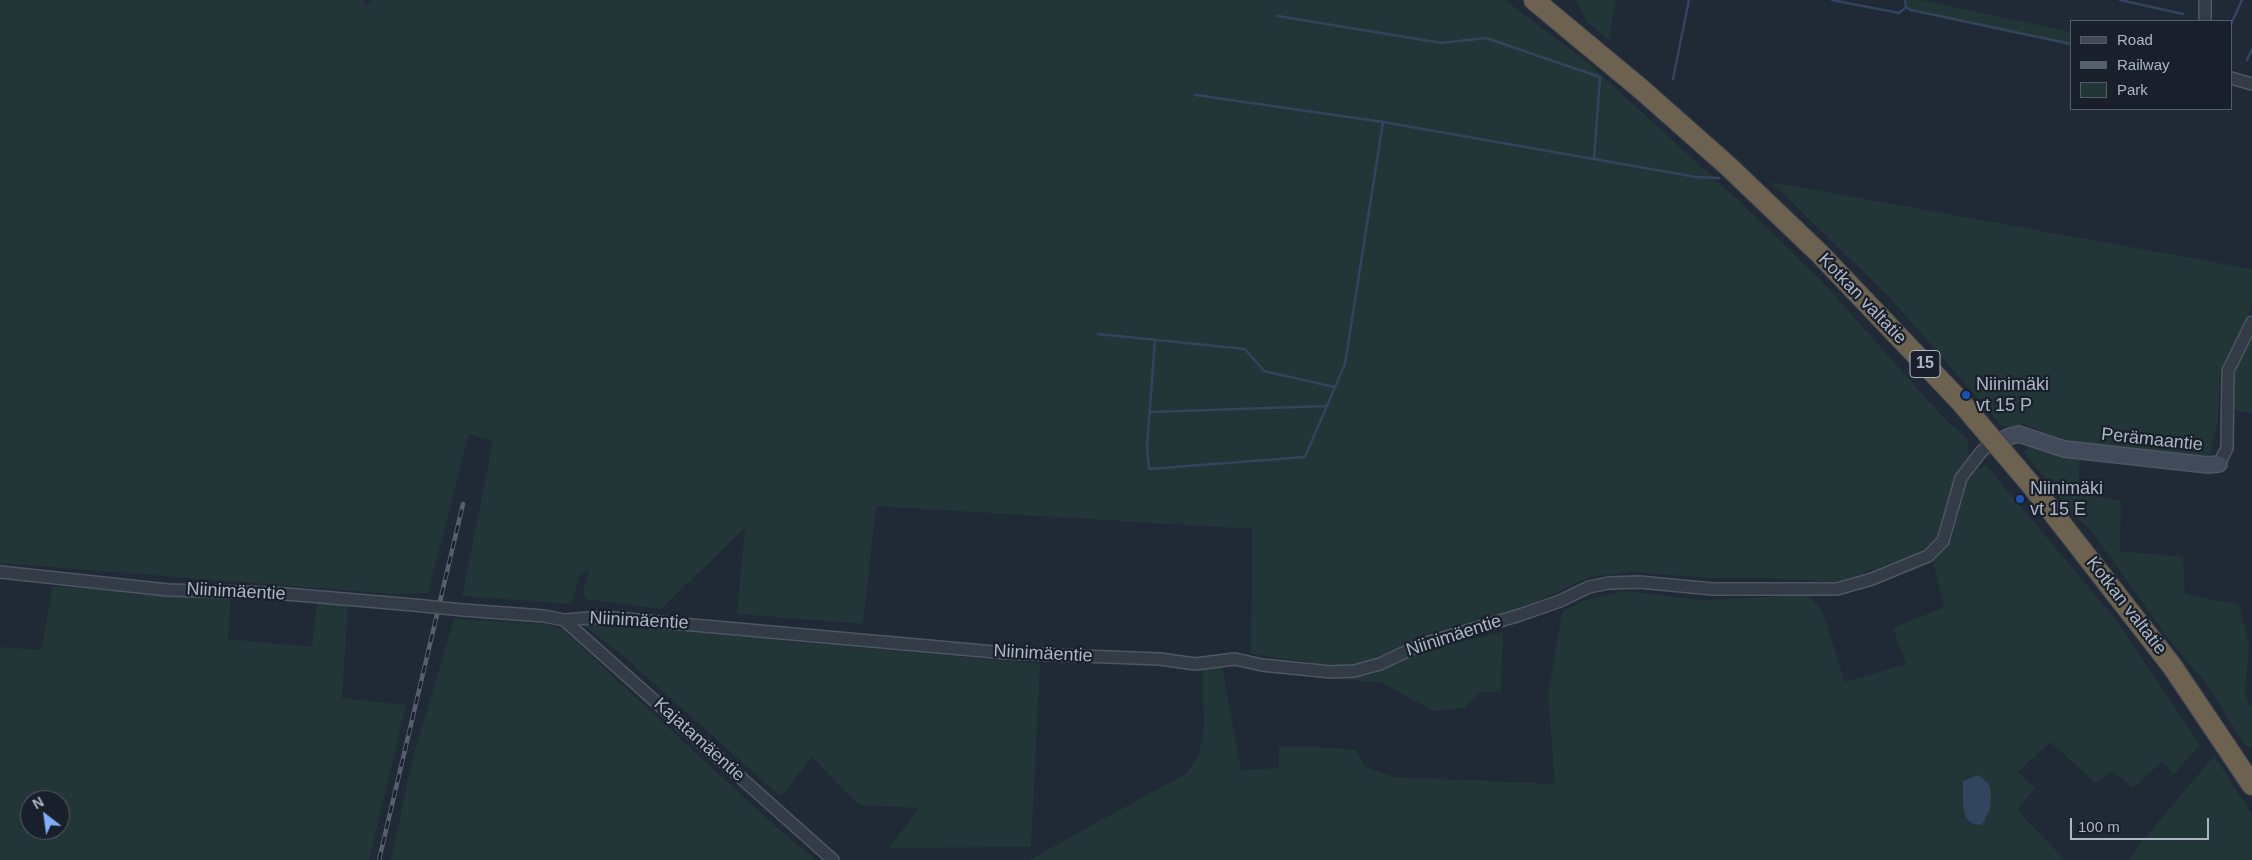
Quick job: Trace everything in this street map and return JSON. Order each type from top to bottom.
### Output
[{"type":"highway","name":"Kotkan valtatie","points":[[1534,0],[1641,89],[1728,166],[1820,254],[1996,442],[2172,666],[2252,785]]},
{"type":"street","points":[[2205,0],[2205,20]]},
{"type":"street","points":[[2232,78],[2252,84]]},
{"type":"street","name":"Perämaantie","points":[[1996,442],[2008,436],[2019,434],[2064,449],[2208,466],[2219,464],[2226,448],[2228,371],[2252,322]]},
{"type":"street","name":"Niinimäentie","points":[[0,572],[168,590],[274,593],[544,616],[564,620],[603,617],[1006,653],[1160,659],[1195,664],[1235,659],[1262,665],[1331,672],[1354,672],[1380,664],[1420,645],[1560,601],[1590,587],[1615,582],[1639,582],[1713,589],[1837,588],[1872,579],[1928,556],[1943,541],[1961,478],[1981,452],[1996,442]]},
{"type":"street","name":"Kajatamäentie","points":[[564,620],[833,860]]},
{"type":"green space","points":[[0,0],[363,0],[365,6],[373,0],[1505,0],[1588,63],[1738,200],[1821,280],[1941,415],[1968,440],[1969,455],[1956,479],[1938,539],[1916,554],[1861,574],[1835,582],[1763,578],[1708,578],[1630,572],[1590,577],[1521,609],[1416,641],[1368,662],[1334,666],[1251,654],[1252,529],[876,506],[863,624],[737,614],[745,528],[661,609],[586,599],[583,592],[589,569],[579,576],[572,604],[462,596],[493,441],[469,434],[428,593],[392,594],[0,563]]},
{"type":"green space","points":[[1576,0],[1616,0],[1609,40],[1586,21]]},
{"type":"green space","points":[[1907,0],[1921,0],[2070,32],[2070,44],[1906,10]]},
{"type":"green space","points":[[1771,182],[2252,269],[2252,304],[2247,322],[2220,372],[2218,418],[2210,456],[2202,458],[2068,442],[2024,424],[2009,428],[2001,425],[1891,299]]},
{"type":"green space","points":[[2252,337],[2252,413],[2232,410],[2236,367]]},
{"type":"green space","points":[[2029,446],[2080,456],[2078,492],[2121,501],[2120,551],[2183,557],[2185,594],[2239,605],[2249,645],[2245,693],[2250,707],[2252,706],[2252,749],[2244,744],[2208,686],[2168,638],[2092,532],[2067,507],[2024,452]]},
{"type":"green space","points":[[1986,465],[2117,621],[2200,745],[2174,774],[2162,762],[2133,788],[2112,771],[2096,783],[2050,742],[2018,772],[2035,789],[2017,810],[2065,860],[1029,860],[1187,773],[1199,755],[1204,726],[1202,667],[1222,666],[1241,770],[1279,768],[1279,747],[1317,747],[1356,750],[1365,767],[1394,777],[1555,784],[1548,695],[1562,612],[1585,600],[1625,591],[1702,600],[1808,595],[1822,610],[1845,682],[1906,664],[1893,628],[1944,607],[1933,562],[1951,542],[1966,485],[1975,472]]},
{"type":"green space","points":[[53,586],[190,597],[231,597],[228,639],[312,647],[317,604],[348,606],[342,698],[406,705],[369,860],[0,860],[0,647],[41,650]]},
{"type":"green space","points":[[454,619],[546,624],[562,629],[774,825],[816,860],[391,860],[413,757]]},
{"type":"green space","points":[[588,620],[646,628],[1040,664],[1031,847],[889,848],[919,808],[859,805],[812,757],[781,797],[621,654],[582,624]]},
{"type":"green space","points":[[1503,632],[1501,692],[1481,692],[1464,708],[1434,711],[1380,682],[1344,680],[1378,671],[1419,651]]},
{"type":"green space","points":[[2214,756],[2252,814],[2252,860],[2130,860],[2143,840]]},
{"type":"water","points":[[1978,775],[1989,784],[1991,794],[1990,809],[1982,825],[1973,824],[1966,818],[1963,806],[1963,781]]},
{"type":"waterway","points":[[1673,79],[1689,0]]},
{"type":"waterway","points":[[1832,0],[1899,13],[1906,7],[1905,0]]},
{"type":"waterway","points":[[2120,0],[2183,14]]},
{"type":"waterway","points":[[2232,22],[2242,0]]},
{"type":"waterway","points":[[1906,7],[1911,10],[2070,44]]},
{"type":"waterway","points":[[1278,16],[1441,43],[1486,38],[1600,77],[1594,159]]},
{"type":"waterway","points":[[2247,60],[2252,49]]},
{"type":"waterway","points":[[1196,95],[1383,122],[1696,177],[1719,178]]},
{"type":"waterway","points":[[1155,340],[1147,447],[1149,469],[1305,457],[1345,364],[1383,122]]},
{"type":"waterway","points":[[1098,334],[1245,349],[1264,371],[1334,387]]},
{"type":"waterway","points":[[1151,412],[1326,406]]},
{"type":"railway","points":[[379,860],[463,504]]},
{"type":"place","name":"Niinimäki vt 15 P","points":[[1966,395]]},
{"type":"place","name":"Niinimäki vt 15 E","points":[[2020,499]]}]
